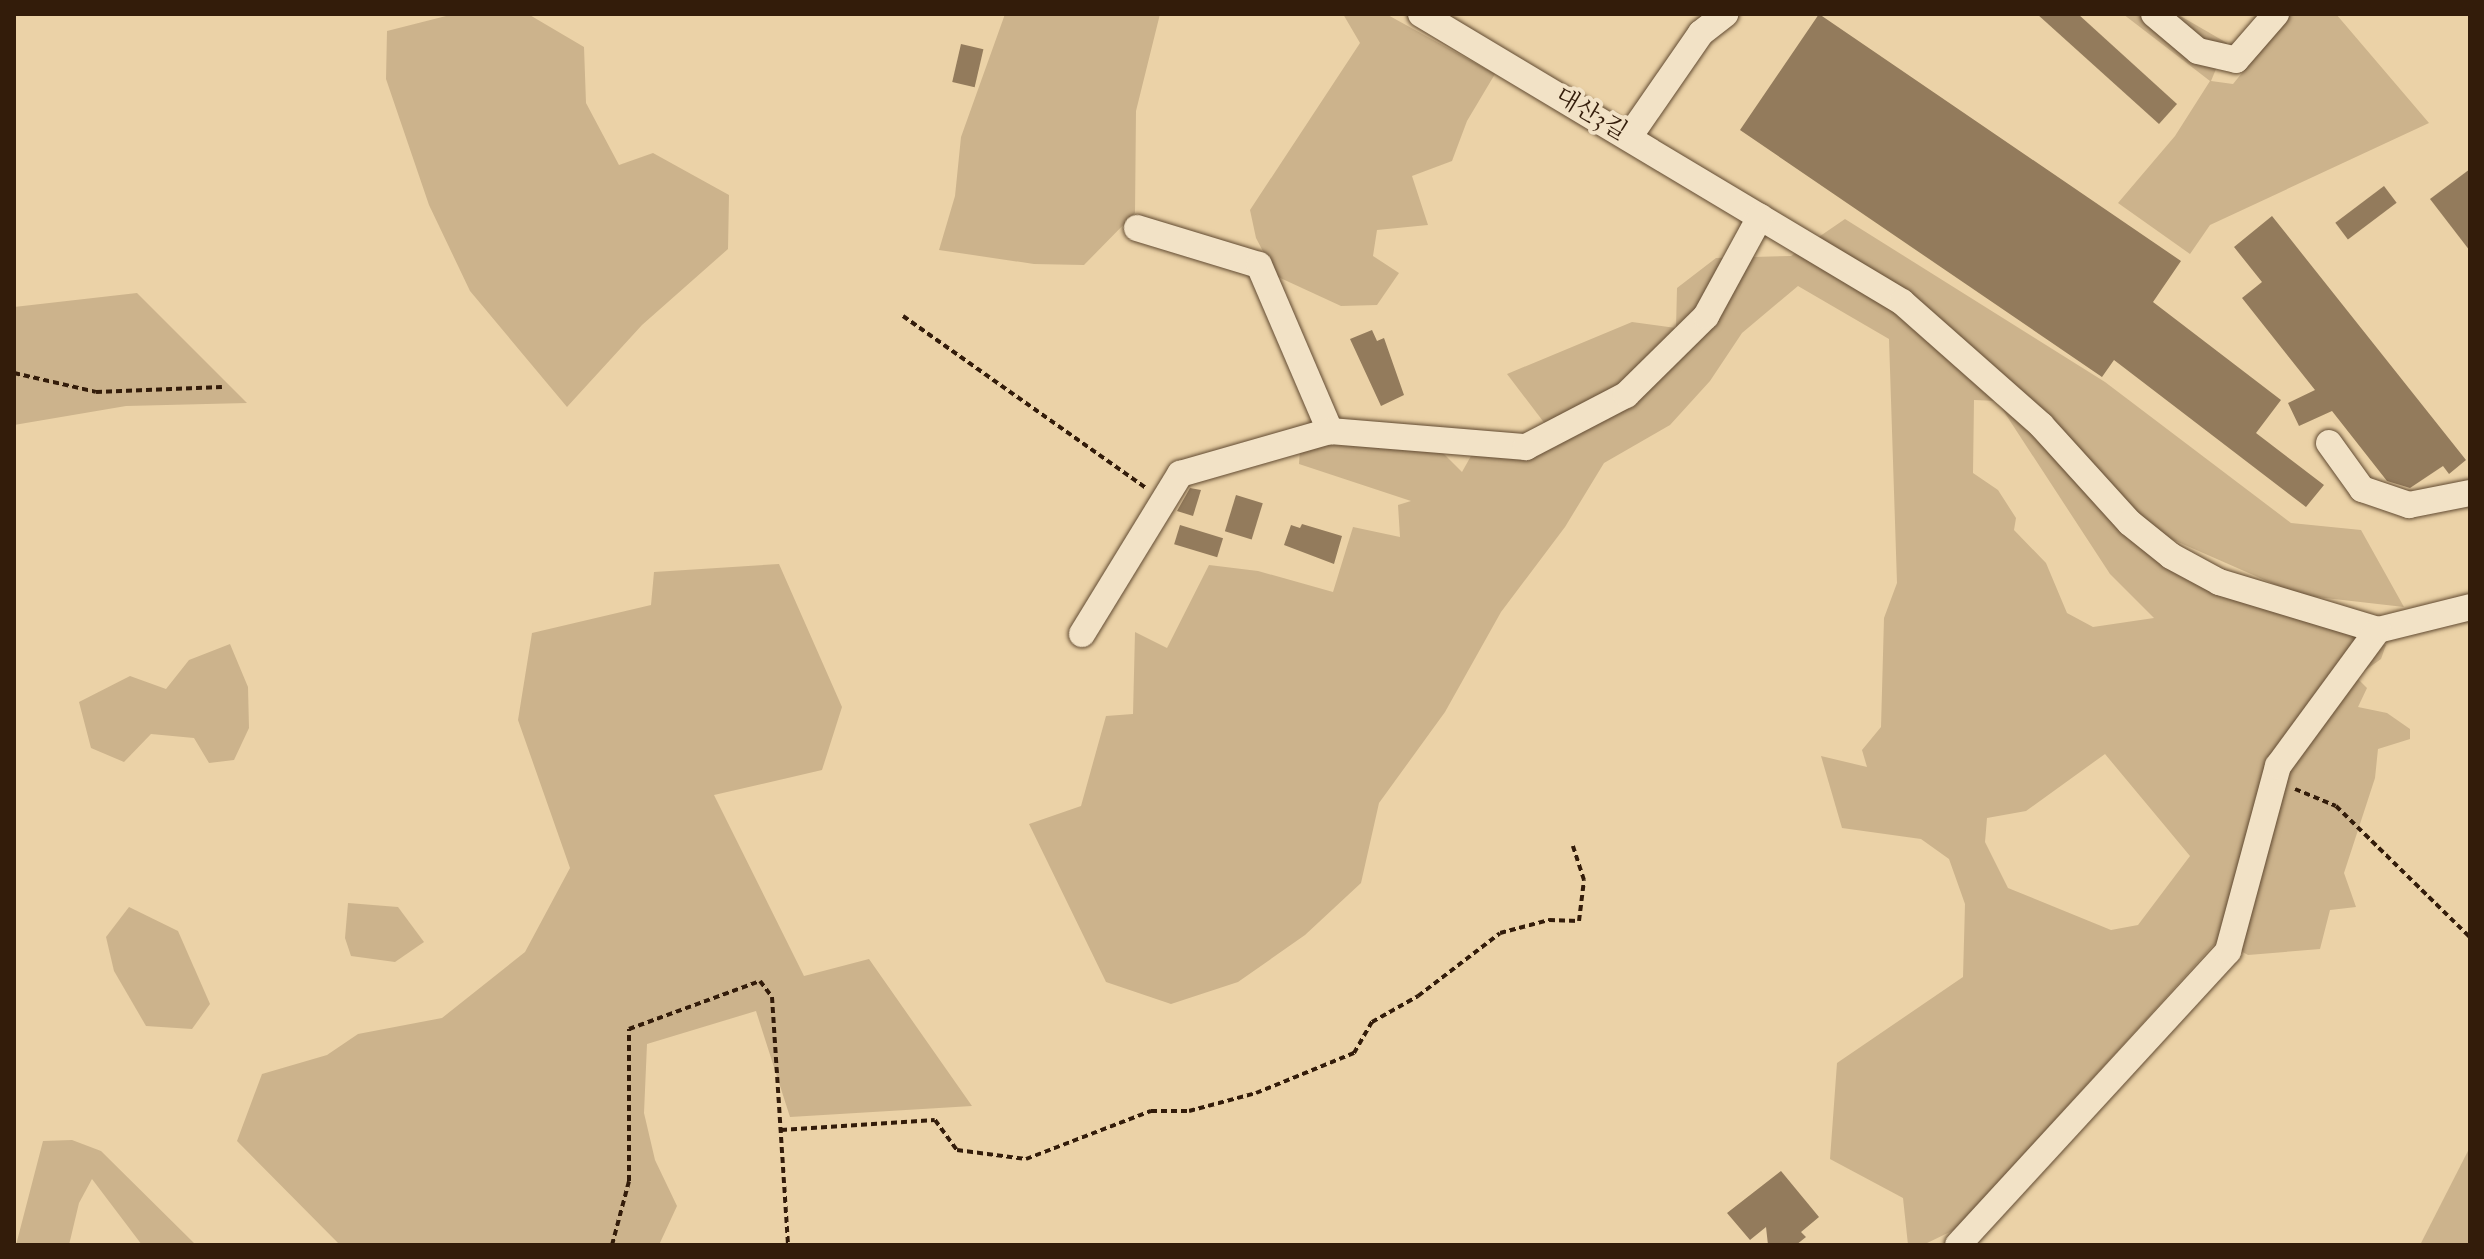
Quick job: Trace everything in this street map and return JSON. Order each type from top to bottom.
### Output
[{"type":"street","name":"대산3길","points":[[1421,14],[1902,302],[2041,425],[2130,523],[2171,556],[2219,582],[2378,630]]},
{"type":"street","points":[[1629,137],[1701,33],[1725,14]]},
{"type":"street","points":[[2154,14],[2198,51],[2236,60],[2276,14]]},
{"type":"street","points":[[1082,634],[1180,474],[1203,463],[1330,431],[1526,447],[1626,395],[1706,316],[1760,217]]},
{"type":"street","points":[[1137,228],[1259,265],[1330,431]]},
{"type":"street","points":[[2329,443],[2362,489],[2409,505],[2470,493]]},
{"type":"street","points":[[1958,1245],[2228,951],[2278,766],[2378,630],[2470,607]]},
{"type":"path","points":[[903,316],[1164,501]]},
{"type":"path","points":[[14,373],[96,392],[222,387]]},
{"type":"path","points":[[2274,781],[2336,806],[2470,937]]},
{"type":"path","points":[[781,1130],[935,1120],[957,1150],[1026,1159],[1151,1111],[1189,1111],[1256,1093],[1354,1053],[1372,1022],[1418,996],[1500,933],[1549,920],[1579,921],[1584,880],[1573,846]]},
{"type":"path","points":[[612,1245],[629,1181],[629,1029],[760,981],[772,997],[788,1245]]},
{"type":"shaded area","points":[[454,14],[528,14],[584,47],[586,103],[619,165],[653,153],[729,195],[728,249],[642,325],[567,407],[470,291],[429,205],[386,79],[387,31]]},
{"type":"shaded area","points":[[1005,14],[1160,14],[1136,111],[1135,213],[1084,265],[1034,264],[939,250],[955,196],[961,137]]},
{"type":"shaded area","points":[[1343,14],[1386,14],[1495,74],[1467,121],[1452,161],[1412,176],[1428,225],[1377,230],[1373,256],[1399,273],[1377,305],[1341,306],[1276,276],[1256,238],[1250,210],[1360,43]]},
{"type":"shaded area","points":[[2123,14],[2177,14],[2227,43],[2211,81],[2233,84],[2290,14],[2336,14],[2429,123],[2210,225],[2190,254],[2118,203],[2175,136],[2210,81]]},
{"type":"shaded area","points":[[1845,219],[2105,382],[2291,523],[2361,530],[2404,607],[2299,595],[2169,538],[2005,409],[2160,562],[2386,645],[2381,659],[2356,677],[2367,688],[2358,707],[2387,713],[2410,729],[2410,739],[2378,749],[2375,778],[2344,873],[2356,907],[2330,910],[2320,949],[2248,955],[2219,939],[1956,1229],[1923,1245],[1908,1245],[1903,1198],[1830,1159],[1837,1063],[1963,977],[1965,904],[1949,859],[1921,839],[1842,828],[1821,756],[1867,767],[1862,750],[1881,727],[1884,618],[1897,583],[1889,339],[1798,286],[1742,333],[1710,381],[1670,425],[1604,463],[1565,527],[1501,612],[1445,712],[1379,803],[1361,883],[1305,935],[1238,982],[1171,1004],[1106,982],[1029,824],[1081,806],[1106,716],[1133,714],[1135,632],[1167,648],[1209,565],[1258,571],[1333,592],[1353,527],[1400,537],[1398,505],[1411,501],[1299,464],[1300,449],[1331,445],[1440,450],[1462,472],[1476,447],[1555,437],[1507,374],[1632,322],[1676,328],[1677,288],[1716,258],[1791,256]],"holes":[[[1974,400],[1997,401],[2110,574],[2154,618],[2093,627],[2067,613],[2046,563],[2014,530],[2016,518],[1998,490],[1973,473]],[[2105,754],[2190,856],[2138,925],[2111,930],[2008,888],[1985,842],[1987,818],[2026,811]]]},
{"type":"shaded area","points":[[137,293],[247,403],[126,406],[14,425],[14,307]]},
{"type":"shaded area","points":[[779,564],[842,707],[822,770],[714,795],[804,976],[869,959],[972,1106],[790,1117],[756,1011],[647,1044],[644,1113],[655,1160],[677,1206],[659,1245],[340,1245],[237,1141],[262,1074],[327,1055],[358,1034],[442,1018],[525,952],[570,868],[518,720],[532,633],[651,605],[654,572]]},
{"type":"shaded area","points":[[230,644],[248,687],[249,728],[234,760],[209,763],[194,738],[151,734],[124,762],[91,748],[79,702],[130,676],[166,689],[189,660]]},
{"type":"shaded area","points":[[348,903],[398,907],[424,942],[395,962],[351,956],[345,938]]},
{"type":"shaded area","points":[[129,907],[178,931],[210,1004],[192,1029],[146,1026],[114,971],[106,937]]},
{"type":"shaded area","points":[[72,1140],[101,1151],[196,1245],[142,1245],[92,1179],[79,1203],[69,1245],[16,1245],[43,1141]]},
{"type":"shaded area","points":[[2470,1147],[2470,1245],[2420,1245]]},
{"type":"building","points":[[1819,14],[2181,261],[2153,302],[2281,400],[2256,433],[2324,485],[2306,507],[2114,360],[2102,377],[1740,130]]},
{"type":"building","points":[[2037,14],[2078,14],[2177,104],[2159,124]]},
{"type":"building","points":[[961,44],[983,49],[975,87],[952,82]]},
{"type":"building","points":[[2470,169],[2470,251],[2430,199]]},
{"type":"building","points":[[2384,186],[2397,203],[2348,239],[2335,223]]},
{"type":"building","points":[[2272,216],[2466,460],[2449,474],[2443,466],[2410,488],[2387,481],[2332,411],[2299,426],[2288,403],[2315,390],[2242,298],[2262,282],[2234,247]]},
{"type":"building","points":[[1372,330],[1377,341],[1384,338],[1404,395],[1381,406],[1350,339]]},
{"type":"building","points":[[1190,488],[1201,490],[1193,516],[1177,511]]},
{"type":"building","points":[[1236,495],[1263,503],[1252,540],[1225,531]]},
{"type":"building","points":[[1302,524],[1342,536],[1334,564],[1284,545],[1291,525],[1300,528]]},
{"type":"building","points":[[1180,525],[1223,538],[1217,557],[1174,544]]},
{"type":"building","points":[[1781,1171],[1819,1217],[1801,1232],[1806,1237],[1796,1245],[1768,1245],[1766,1227],[1750,1240],[1727,1213]]}]
